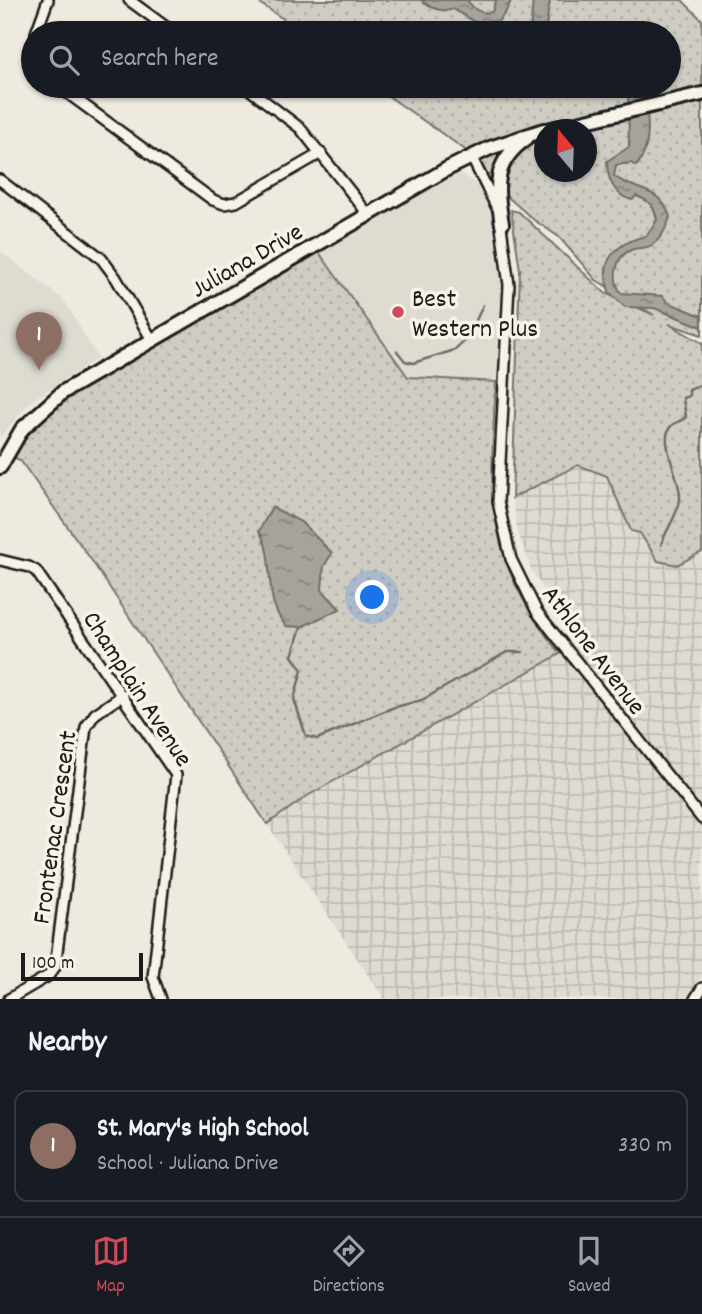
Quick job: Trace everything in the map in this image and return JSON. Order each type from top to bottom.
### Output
[{"type":"street","points":[[40,21],[48,0]]},
{"type":"street","points":[[129,0],[158,21]]},
{"type":"street","name":"Juliana Drive","points":[[591,119],[702,94]]},
{"type":"street","points":[[74,98],[213,200],[224,204],[236,202],[321,153]]},
{"type":"street","points":[[261,98],[300,128],[368,214]]},
{"type":"street","name":"Juliana Drive","points":[[0,467],[14,439],[40,410],[63,392],[471,156],[534,134]]},
{"type":"street","points":[[502,224],[496,190],[502,166],[517,145],[534,136]]},
{"type":"street","name":"Athlone Avenue","points":[[471,156],[502,224],[509,276],[498,502],[510,559],[537,612],[702,819]]},
{"type":"street","points":[[0,180],[101,258],[116,278],[152,340]]},
{"type":"street","name":"Champlain Avenue","points":[[0,560],[29,566],[36,571],[174,772],[177,782],[153,977],[161,999]]},
{"type":"street","name":"Frontenac Crescent","points":[[9,999],[48,976],[55,967],[86,727],[95,714],[122,695]]},
{"type":"street","points":[[695,999],[702,988]]},
{"type":"shaded area","points":[[255,0],[682,0],[702,20],[702,335],[669,324],[702,343],[702,552],[677,565],[658,561],[640,533],[631,531],[607,476],[578,465],[512,498],[520,270],[511,210],[519,212],[605,293],[654,315],[596,280],[559,237],[534,220],[485,177],[464,149],[391,98],[681,98],[681,21],[286,21]]},
{"type":"shaded area","points":[[461,174],[479,186],[493,218],[500,249],[502,279],[496,382],[408,377],[318,251],[448,175]]},
{"type":"shaded area","points":[[0,251],[64,300],[98,358],[31,401],[0,437]]},
{"type":"shaded area","points":[[318,251],[408,377],[496,382],[492,460],[497,526],[517,587],[535,620],[560,654],[309,795],[267,824],[92,561],[20,460],[13,457],[34,426],[64,401]]},
{"type":"shaded area","points":[[578,465],[607,476],[631,531],[639,533],[658,561],[677,565],[702,552],[702,976],[688,999],[384,999],[267,824],[309,795],[579,644],[532,571],[518,533],[512,498]]},
{"type":"water","points":[[421,0],[467,0],[478,10],[488,13],[492,12],[496,0],[511,0],[499,21],[473,21],[453,9],[436,9]]},
{"type":"water","points":[[533,0],[550,0],[547,21],[531,21]]},
{"type":"water","points":[[628,98],[646,98],[647,139],[642,158],[636,166],[631,163],[616,165],[614,176],[654,195],[666,207],[670,217],[656,242],[631,250],[621,258],[616,269],[618,288],[621,293],[663,296],[667,302],[702,316],[702,327],[654,308],[625,307],[609,292],[606,268],[613,254],[624,244],[646,236],[657,220],[651,204],[636,196],[632,200],[620,195],[608,174],[607,161],[629,147]]},
{"type":"water","points":[[272,507],[301,522],[332,553],[324,566],[322,590],[340,609],[301,627],[286,626],[274,604],[267,554],[259,531]]},
{"type":"waterway","points":[[397,351],[405,361],[413,363],[455,350],[468,338],[483,305]]},
{"type":"waterway","points":[[661,545],[680,499],[668,449],[668,431],[672,425],[686,417],[683,398],[689,396],[689,390],[702,384]]},
{"type":"waterway","points":[[301,627],[292,656],[302,670],[294,699],[306,736],[317,739],[392,708],[422,700],[507,652],[523,652]]},
{"type":"place","name":"Best Western Plus","points":[[398,312]]},
{"type":"place","name":"St. Mary's High School","points":[[39,370]]}]
